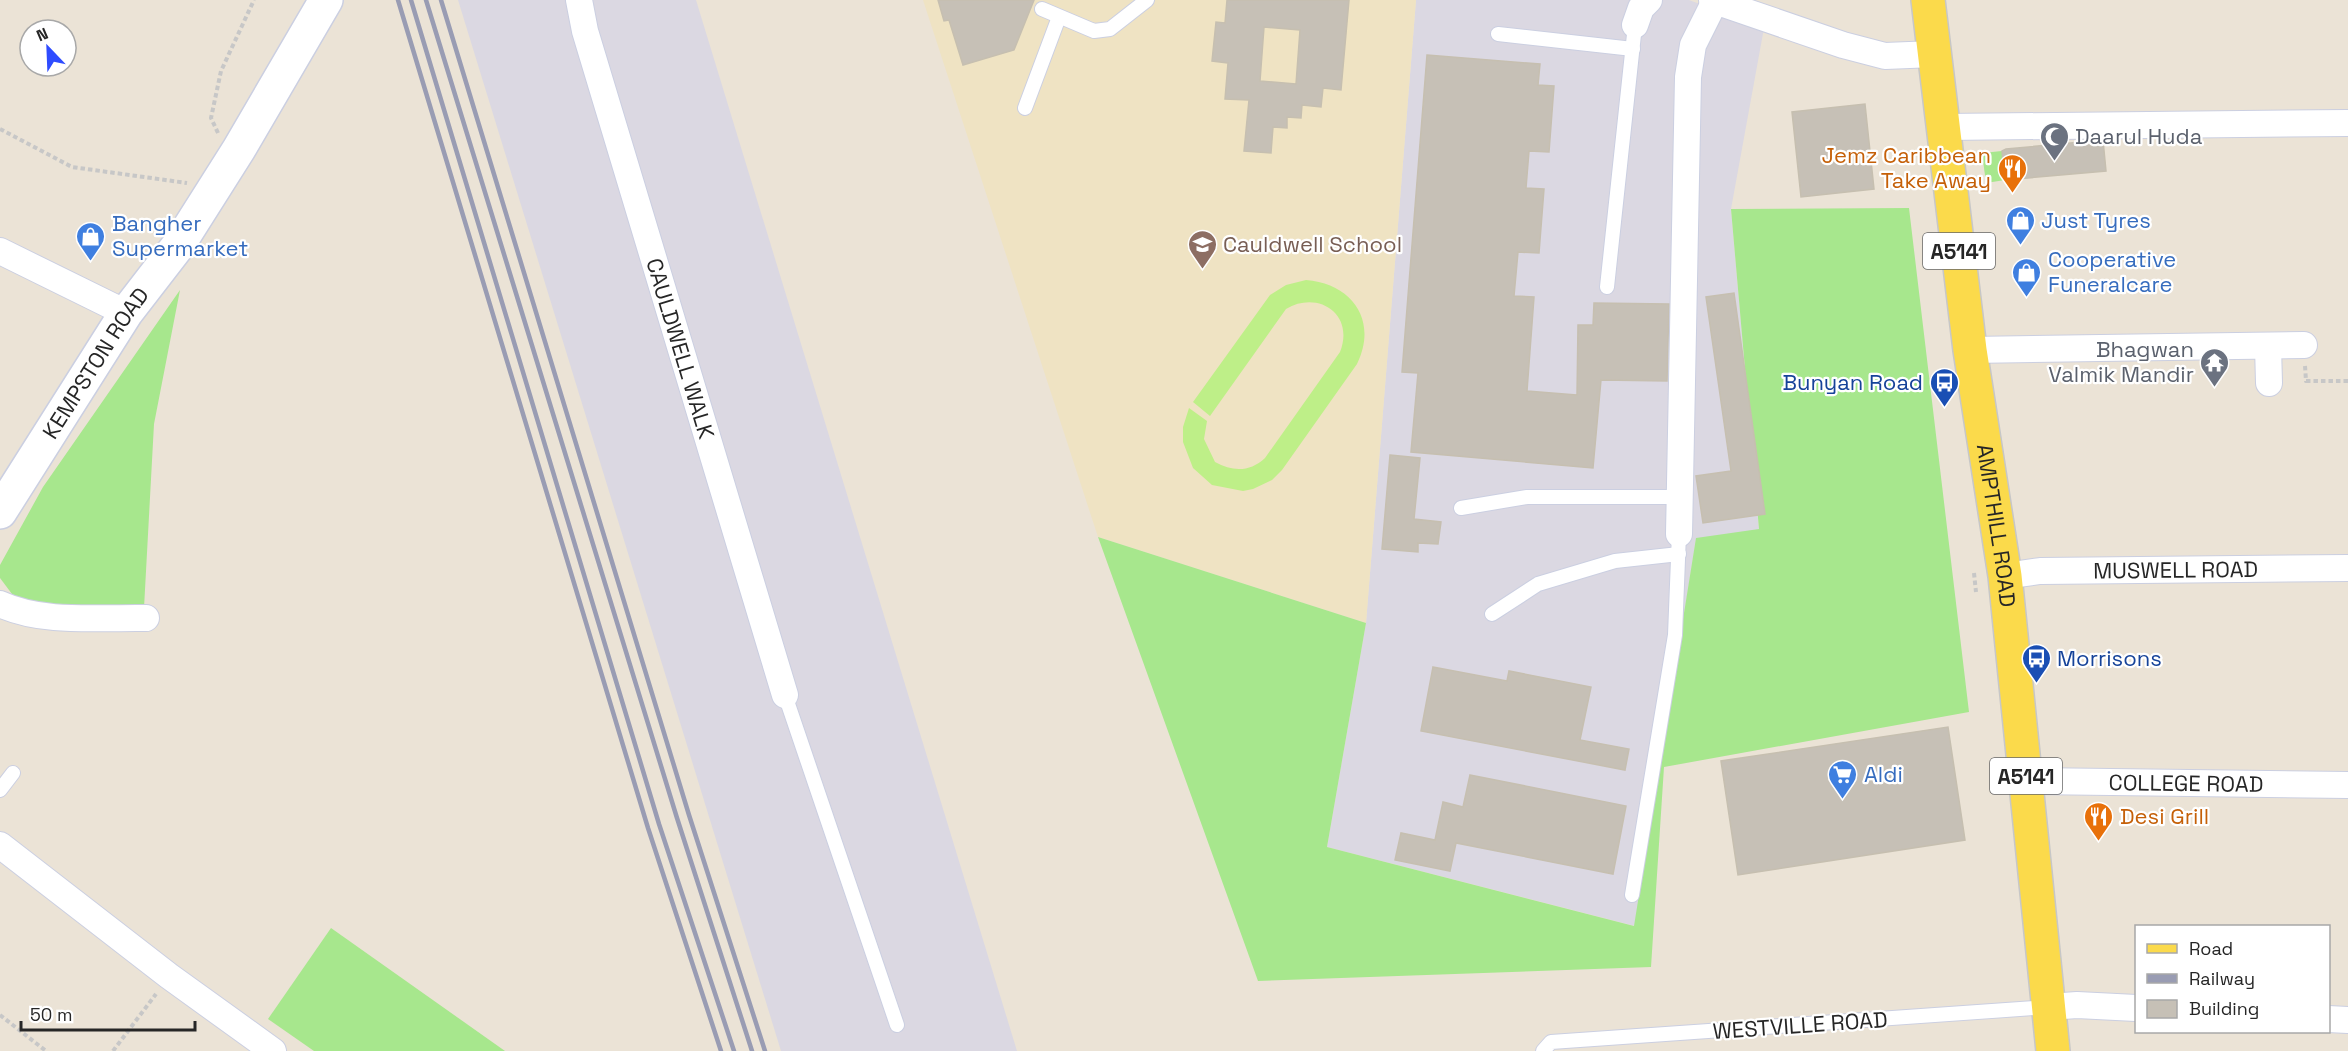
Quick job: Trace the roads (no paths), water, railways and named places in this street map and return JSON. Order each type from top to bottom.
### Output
[{"type":"main road","name":"KEMPSTON ROAD","points":[[1,507],[126,313],[177,247],[230,144],[326,0]]},
{"type":"main road","name":"AMPTHILL ROAD","points":[[1928,0],[1970,350],[2005,576],[2053,1051]]},
{"type":"street","name":"CAULDWELL WALK","points":[[579,0],[592,54],[784,695]]},
{"type":"street","points":[[1634,37],[1641,8],[1649,0]]},
{"type":"street","points":[[1679,544],[1688,77],[1693,45],[1722,1],[1843,45],[1885,56],[1934,54]]},
{"type":"street","points":[[1945,127],[2348,123]]},
{"type":"street","points":[[0,251],[126,313]]},
{"type":"street","points":[[1970,350],[2304,345]]},
{"type":"street","points":[[2268,346],[2270,383]]},
{"type":"street","name":"MUSWELL ROAD","points":[[2005,576],[2040,571],[2348,568]]},
{"type":"street","points":[[0,604],[15,611],[62,617],[146,618]]},
{"type":"street","name":"COLLEGE ROAD","points":[[2026,781],[2348,785]]},
{"type":"street","points":[[0,845],[169,976],[273,1051]]},
{"type":"street","points":[[2049,1007],[2077,1005],[2135,1008]]},
{"type":"street","points":[[2330,1019],[2348,1020]]},
{"type":"lane","points":[[1042,9],[1094,31],[1110,29],[1148,0]]},
{"type":"lane","points":[[1025,108],[1059,16]]},
{"type":"lane","points":[[1498,34],[1634,37],[1608,287]]},
{"type":"lane","points":[[1461,508],[1527,497],[1680,497]]},
{"type":"lane","points":[[1492,614],[1538,584],[1679,544],[1676,635],[1632,895]]},
{"type":"lane","points":[[784,695],[897,1025]]},
{"type":"lane","points":[[0,790],[13,773]]},
{"type":"lane","name":"WESTVILLE ROAD","points":[[1547,1047],[2049,1007]]},
{"type":"railway","points":[[398,0],[648,828],[721,1051]]},
{"type":"railway","points":[[411,0],[659,824],[734,1051]]},
{"type":"railway","points":[[426,0],[677,818],[752,1051]]},
{"type":"railway","points":[[441,0],[689,815],[765,1051]]},
{"type":"place","name":"Daarul Huda","points":[[2054,162]]},
{"type":"place","name":"Jemz Caribbean Take Away","points":[[2012,194]]},
{"type":"place","name":"Just Tyres","points":[[2020,246]]},
{"type":"place","name":"Bangher Supermarket","points":[[91,262]]},
{"type":"place","name":"Cauldwell School","points":[[1202,270]]},
{"type":"place","name":"Cooperative Funeralcare","points":[[2027,298]]},
{"type":"place","name":"Bhagwan Valmik Mandir","points":[[2215,388]]},
{"type":"place","name":"Bunyan Road","points":[[1944,408]]},
{"type":"place","name":"Morrisons","points":[[2036,684]]},
{"type":"place","name":"Aldi","points":[[1843,800]]},
{"type":"place","name":"Desi Grill","points":[[2099,842]]}]
